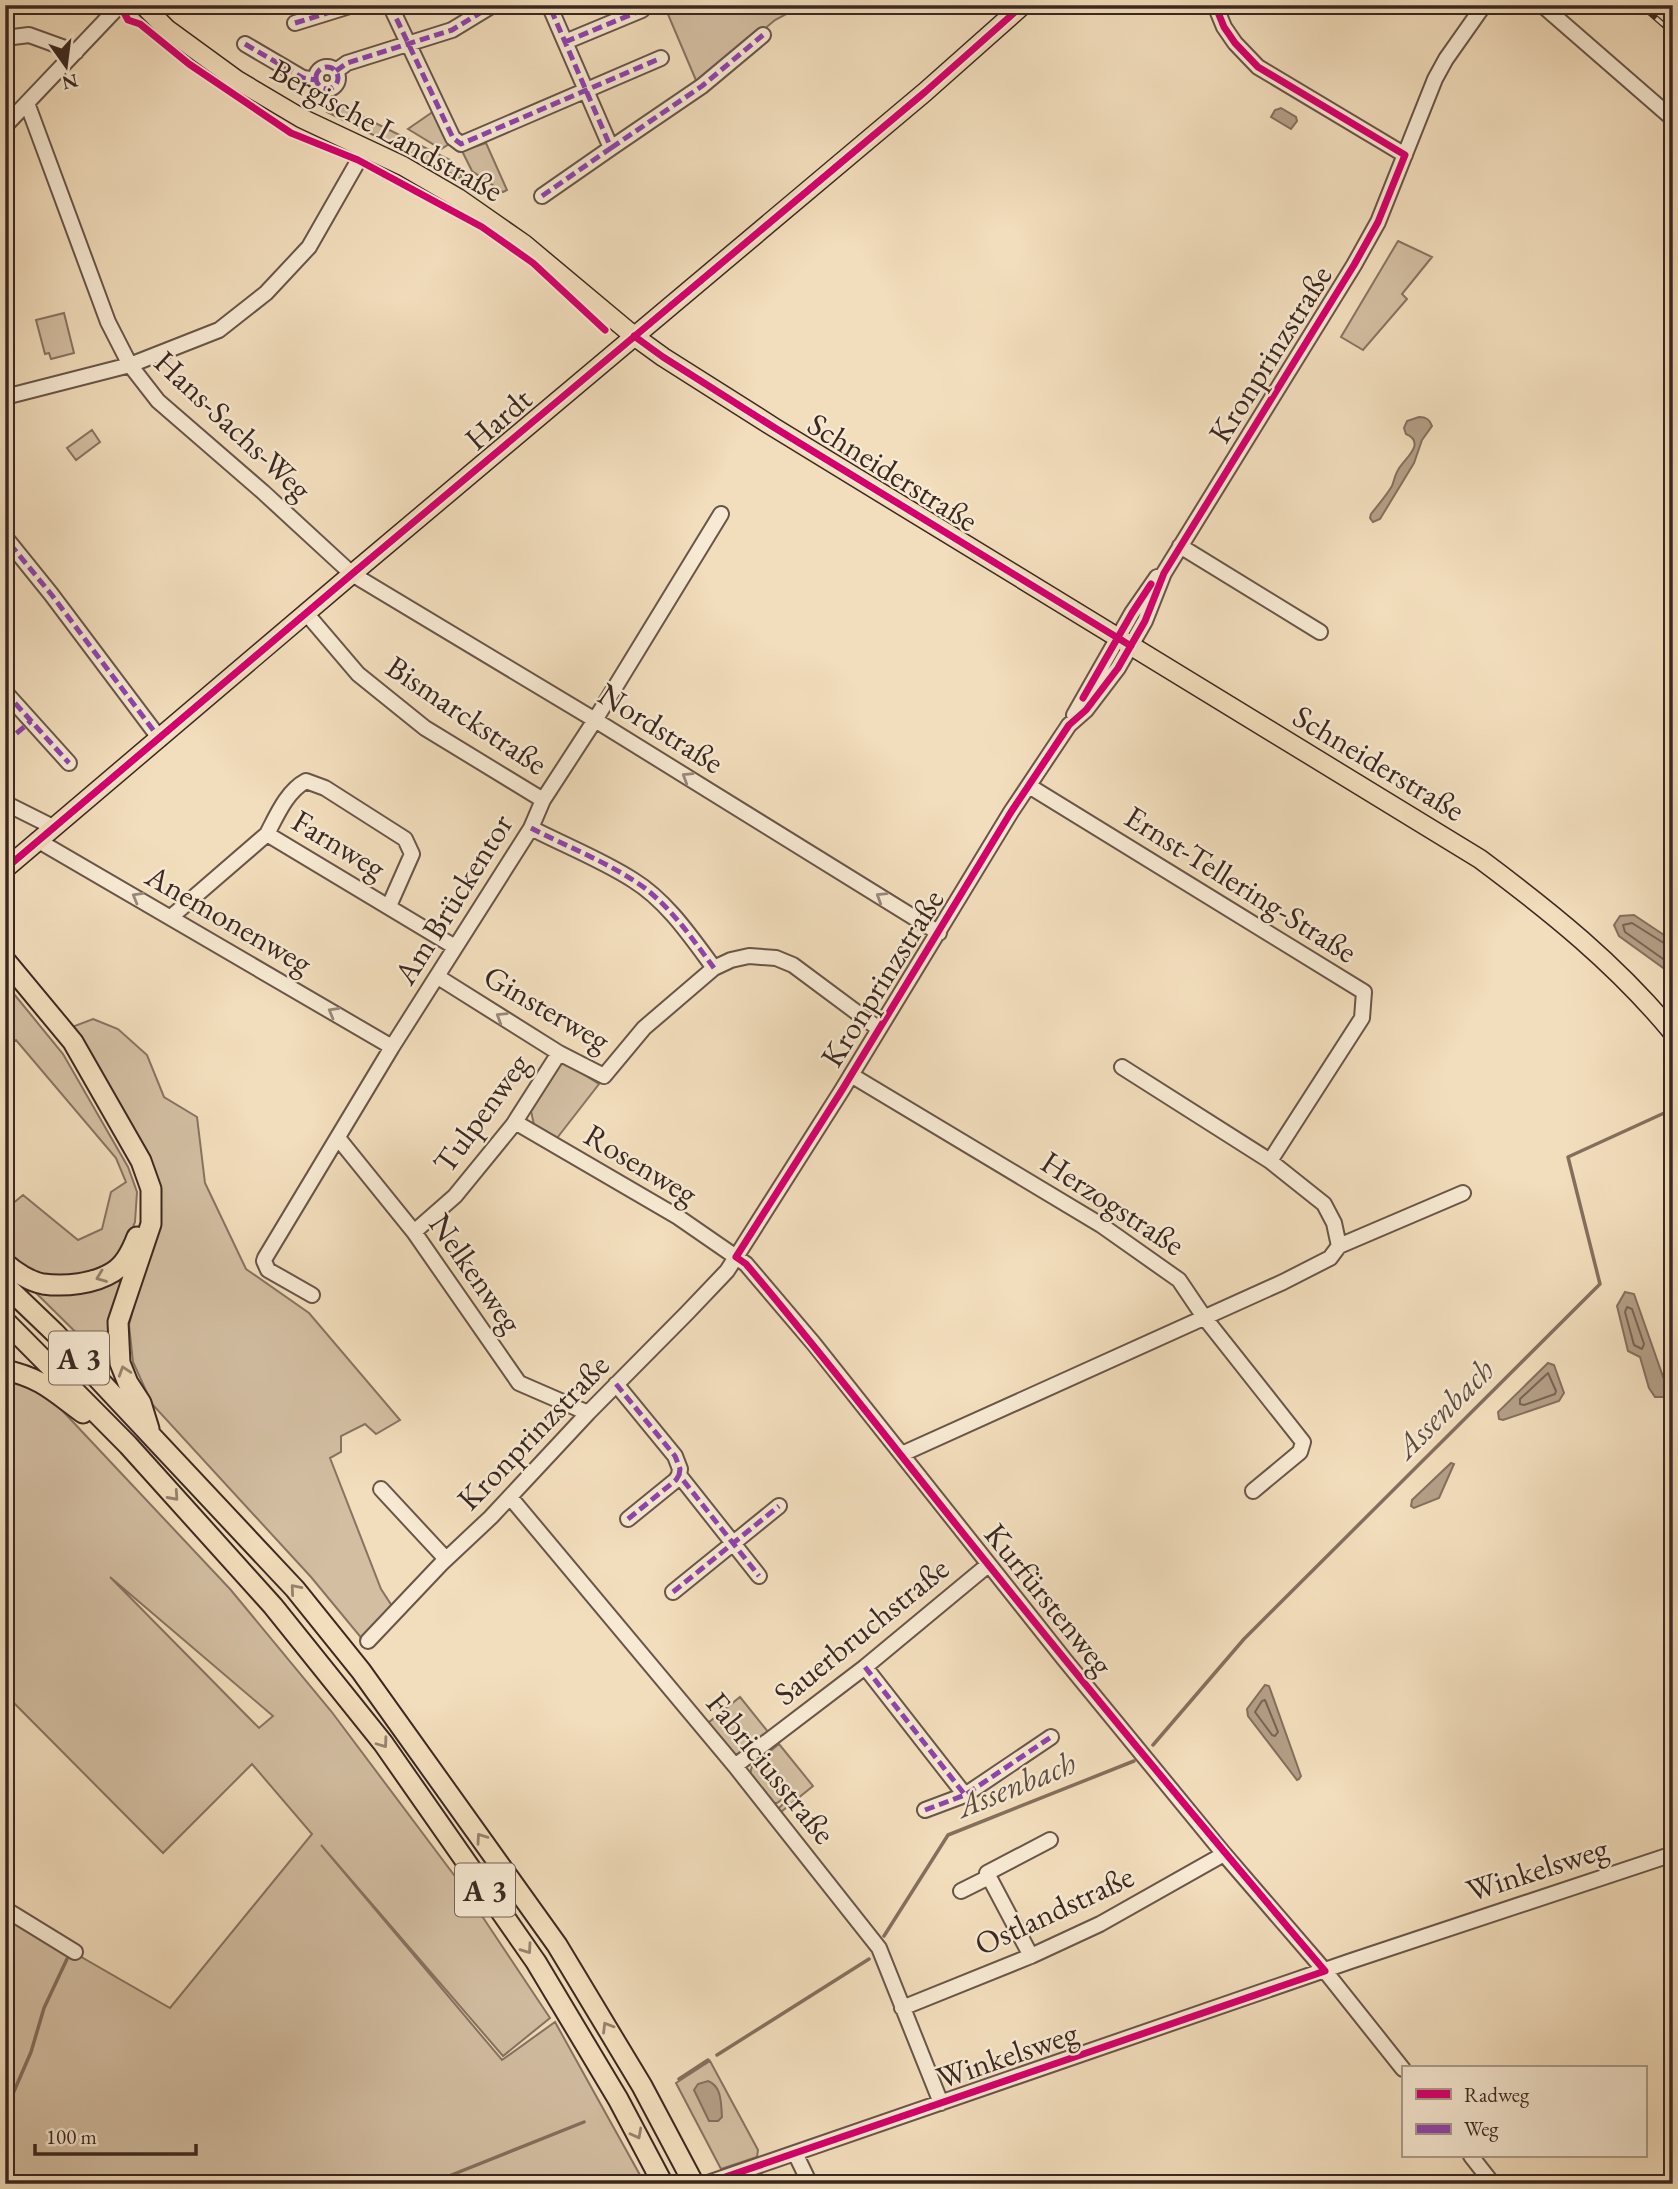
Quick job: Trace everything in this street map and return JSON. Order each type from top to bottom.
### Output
[{"type":"highway","points":[[5,1263],[41,1284],[81,1284],[113,1272],[132,1252],[142,1223],[143,1190],[134,1164],[70,1051],[6,964]]},
{"type":"highway","points":[[6,964],[73,1042],[141,1161],[150,1189],[151,1224],[118,1322],[120,1363],[128,1383],[141,1403],[150,1433]]},
{"type":"highway","name":"A 3","points":[[5,1284],[150,1433],[295,1589],[339,1642],[557,1945],[642,2086],[694,2184]]},
{"type":"highway","name":"A 3","points":[[5,1321],[128,1445],[273,1606],[383,1743],[536,1962],[618,2099],[659,2177]]},
{"type":"highway","points":[[5,1370],[44,1383],[128,1445]]},
{"type":"main road","name":"Bergische Landstraße","points":[[143,5],[167,29],[237,79],[301,118],[403,166],[458,198],[566,277],[634,335]]},
{"type":"main road","name":"Hardt","points":[[5,869],[634,335],[925,92],[1023,5]]},
{"type":"main road","name":"Schneiderstraße","points":[[634,335],[663,357],[775,428],[1480,859],[1576,933],[1631,985],[1673,1033]]},
{"type":"street","points":[[5,126],[120,5]]},
{"type":"street","points":[[295,23],[353,5]]},
{"type":"street","points":[[390,5],[453,138],[461,144],[661,58]]},
{"type":"street","points":[[245,44],[303,78],[316,80],[321,69],[331,68],[336,71],[347,63],[452,30],[492,5]]},
{"type":"street","points":[[549,5],[611,148]]},
{"type":"street","points":[[1215,5],[1235,44],[1258,67],[1405,155]]},
{"type":"street","name":"Kronprinzstraße","points":[[368,1641],[719,1279],[736,1257],[939,933],[1011,812],[1069,725],[1078,705],[1124,642],[1155,579],[1164,573],[1354,265],[1378,222],[1435,79],[1484,5]]},
{"type":"street","points":[[1542,5],[1673,119]]},
{"type":"street","points":[[565,42],[642,9]]},
{"type":"street","points":[[5,38],[29,35],[76,52]]},
{"type":"street","points":[[542,196],[702,86],[763,35]]},
{"type":"street","name":"Hans-Sachs-Weg","points":[[27,103],[108,322],[130,366],[158,401],[352,574]]},
{"type":"street","points":[[5,397],[130,366],[219,330],[266,293],[309,247],[365,149]]},
{"type":"street","name":"Am Brückentor","points":[[312,1295],[268,1270],[264,1261],[392,1047],[531,828],[542,800],[720,514]]},
{"type":"street","points":[[7,545],[51,594],[160,739]]},
{"type":"street","points":[[1180,546],[1320,632]]},
{"type":"street","name":"Nordstraße","points":[[352,574],[939,933]]},
{"type":"street","name":"Bismarckstraße","points":[[306,613],[358,674],[415,720],[542,800]]},
{"type":"street","points":[[5,692],[69,763]]},
{"type":"street","points":[[267,834],[282,806],[297,786],[306,781],[325,788],[405,839],[412,854],[389,906]]},
{"type":"street","name":"Ernst-Tellering-Straße","points":[[1029,786],[1364,992],[1362,1018],[1270,1161]]},
{"type":"street","points":[[5,803],[53,827]]},
{"type":"street","name":"Bismarckstraße","points":[[531,828],[634,880],[671,914],[714,968]]},
{"type":"street","name":"Farnweg","points":[[172,917],[267,834],[455,947]]},
{"type":"street","name":"Anemonenweg","points":[[37,841],[392,1047]]},
{"type":"street","points":[[714,968],[749,956],[776,958],[793,965],[879,1029]]},
{"type":"street","name":"Ginsterweg","points":[[438,977],[559,1053],[604,1076],[644,1028],[714,968]]},
{"type":"street","name":"Tulpenweg","points":[[414,1231],[456,1196],[515,1122],[559,1053]]},
{"type":"street","points":[[1122,1067],[1270,1161],[1324,1204],[1334,1223],[1339,1246]]},
{"type":"street","name":"Herzogstraße","points":[[851,1075],[1101,1225],[1179,1280],[1204,1317],[1303,1442],[1300,1452],[1253,1491]]},
{"type":"street","name":"Rosenweg","points":[[515,1122],[678,1217],[736,1257]]},
{"type":"street","name":"Nelkenweg","points":[[338,1138],[414,1231],[519,1384],[588,1413]]},
{"type":"street","points":[[902,1454],[1330,1258],[1339,1246],[1463,1193]]},
{"type":"street","name":"Kurfürstenweg","points":[[736,1257],[746,1264],[814,1344],[988,1565],[1402,2068]]},
{"type":"street","points":[[617,1384],[675,1456],[680,1469],[676,1480],[628,1519]]},
{"type":"street","points":[[679,1475],[759,1576]]},
{"type":"street","points":[[381,1489],[446,1559]]},
{"type":"street","name":"Fabriciusstraße","points":[[510,1497],[735,1766],[879,1948],[941,2103]]},
{"type":"street","points":[[673,1592],[779,1506]]},
{"type":"street","name":"Sauerbruchstraße","points":[[735,1766],[865,1667],[988,1565]]},
{"type":"street","points":[[865,1667],[965,1795]]},
{"type":"street","points":[[925,1810],[965,1795],[1051,1737]]},
{"type":"street","points":[[1031,1956],[987,1873],[1050,1840]]},
{"type":"street","name":"Ostlandstraße","points":[[902,2008],[1031,1956],[1100,1924],[1224,1854]]},
{"type":"street","name":"Winkelsweg","points":[[705,2184],[1673,1854]]},
{"type":"street","points":[[961,1891],[989,1877]]},
{"type":"street","points":[[5,1909],[75,1952]]},
{"type":"street","points":[[795,2153],[810,2184]]},
{"type":"street","points":[[1473,2158],[1493,2184]]},
{"type":"shaded area","points":[[664,5],[803,5],[775,20],[698,85]]},
{"type":"shaded area","points":[[333,102],[450,160],[464,180],[327,112]]},
{"type":"shaded area","points":[[434,111],[449,144],[441,149],[408,129]]},
{"type":"shaded area","points":[[486,143],[507,190],[503,192],[472,171],[462,151]]},
{"type":"shaded area","points":[[1398,241],[1432,257],[1402,294],[1407,299],[1363,350],[1341,337]]},
{"type":"shaded area","points":[[64,313],[74,353],[51,359],[49,353],[45,354],[36,320]]},
{"type":"shaded area","points":[[92,430],[100,442],[76,460],[67,448]]},
{"type":"shaded area","points":[[5,983],[63,1054],[128,1167],[137,1192],[135,1222],[124,1249],[109,1266],[79,1277],[41,1276],[5,1254],[5,1210],[23,1195],[78,1240],[102,1229],[111,1192],[126,1182],[116,1158],[16,1040],[5,1047]]},
{"type":"shaded area","points":[[93,1019],[118,1029],[147,1055],[164,1097],[197,1117],[205,1183],[246,1269],[309,1313],[400,1420],[376,1434],[365,1424],[341,1436],[341,1452],[330,1458],[381,1589],[392,1606],[363,1640],[311,1577],[152,1404],[133,1362],[129,1325],[155,1224],[155,1187],[72,1027]]},
{"type":"shaded area","points":[[561,1064],[567,1064],[599,1084],[557,1138],[534,1125],[531,1111]]},
{"type":"shaded area","points":[[129,1268],[116,1372],[31,1288]]},
{"type":"shaded area","points":[[5,1379],[42,1389],[230,1589],[331,1711],[460,1883],[550,2018],[503,2056],[321,1845],[502,2060],[555,2022],[645,2184],[5,2184],[5,1906],[64,1947],[170,2008],[312,1834],[252,1764],[163,1853],[5,1694]],"holes":[[[110,1577],[273,1716],[259,1728]]]},
{"type":"shaded area","points":[[740,1697],[769,1733],[741,1754],[734,1754],[708,1723]]},
{"type":"shaded area","points":[[779,1744],[813,1786],[781,1812],[778,1809],[786,1801],[784,1798],[773,1803],[750,1774],[752,1766]]},
{"type":"shaded area","points":[[710,2061],[758,2150],[757,2157],[721,2169],[676,2083]]},
{"type":"water","points":[[1281,108],[1296,117],[1297,121],[1291,129],[1271,117],[1275,110]]},
{"type":"water","points":[[1419,417],[1427,419],[1432,426],[1422,440],[1414,463],[1380,519],[1373,522],[1371,514],[1390,490],[1398,470],[1414,446],[1412,438],[1406,434],[1404,428],[1407,421]]},
{"type":"water","points":[[1634,915],[1673,941],[1673,975],[1619,936],[1614,925],[1620,916]]},
{"type":"water","points":[[1625,1292],[1634,1294],[1668,1391],[1665,1397],[1655,1397],[1649,1388],[1640,1357],[1628,1351],[1617,1306]]},
{"type":"water","points":[[1548,1363],[1554,1365],[1564,1393],[1559,1401],[1503,1420],[1499,1419],[1498,1412]]},
{"type":"water","points":[[1451,1463],[1454,1464],[1439,1498],[1414,1508],[1411,1506],[1412,1500]]},
{"type":"water","points":[[1265,1685],[1269,1686],[1301,1776],[1297,1780],[1248,1716],[1247,1709]]},
{"type":"water","points":[[708,2081],[713,2083],[720,2096],[722,2117],[718,2121],[709,2121],[694,2090],[698,2084]]},
{"type":"waterway","name":"Assenbach","points":[[1153,1745],[1244,1639],[1600,1284],[1568,1157],[1673,1109]]},
{"type":"waterway","name":"Assenbach","points":[[884,1936],[948,1835],[1134,1761]]},
{"type":"waterway","points":[[5,2112],[31,2052],[44,2008],[67,1959]]},
{"type":"waterway","name":"Assenbach","points":[[717,2055],[869,1959]]},
{"type":"waterway","name":"Assenbach","points":[[679,2079],[708,2060]]},
{"type":"waterway","name":"Assenbach","points":[[440,2184],[444,2178],[584,2122]]},
{"type":"railway","points":[[1641,5],[1673,33]]},
{"type":"marked path","points":[[295,23],[353,5]]},
{"type":"marked path","points":[[390,5],[453,138],[461,144],[661,58]]},
{"type":"marked path","points":[[336,71],[347,63],[452,30],[493,5]]},
{"type":"marked path","points":[[542,196],[611,148],[549,5]]},
{"type":"marked path","points":[[565,42],[642,10]]},
{"type":"marked path","points":[[611,148],[702,86],[763,35]]},
{"type":"marked path","points":[[245,44],[303,78],[316,80]]},
{"type":"marked path","points":[[327,67],[335,70],[338,78],[335,86],[327,89],[319,86],[316,78],[319,70],[327,67]]},
{"type":"marked path","points":[[10,544],[160,739]]},
{"type":"marked path","points":[[5,692],[69,763]]},
{"type":"marked path","points":[[5,743],[31,721]]},
{"type":"marked path","points":[[531,828],[609,866],[657,898],[678,920],[714,968]]},
{"type":"marked path","points":[[616,1384],[675,1456],[680,1469],[679,1475],[759,1576]]},
{"type":"marked path","points":[[628,1519],[679,1475]]},
{"type":"marked path","points":[[673,1592],[779,1506]]},
{"type":"marked path","points":[[865,1667],[965,1795]]},
{"type":"marked path","points":[[925,1810],[965,1795],[1051,1737]]},
{"type":"cycle path","points":[[120,5],[128,20],[140,24],[189,64],[291,133],[358,160],[482,227],[533,263],[605,330]]},
{"type":"cycle path","points":[[5,869],[925,92],[1023,5]]},
{"type":"cycle path","points":[[705,2184],[1325,1971],[1073,1670],[777,1301],[746,1264],[736,1257],[842,1090],[1011,812],[1069,725],[1086,710],[1118,668],[1145,621],[1164,573],[1354,265],[1378,222],[1405,155],[1258,67],[1235,43],[1224,27],[1215,5]]},
{"type":"cycle path","points":[[634,336],[775,428],[1131,646]]},
{"type":"cycle path","points":[[1083,698],[1151,584]]}]
